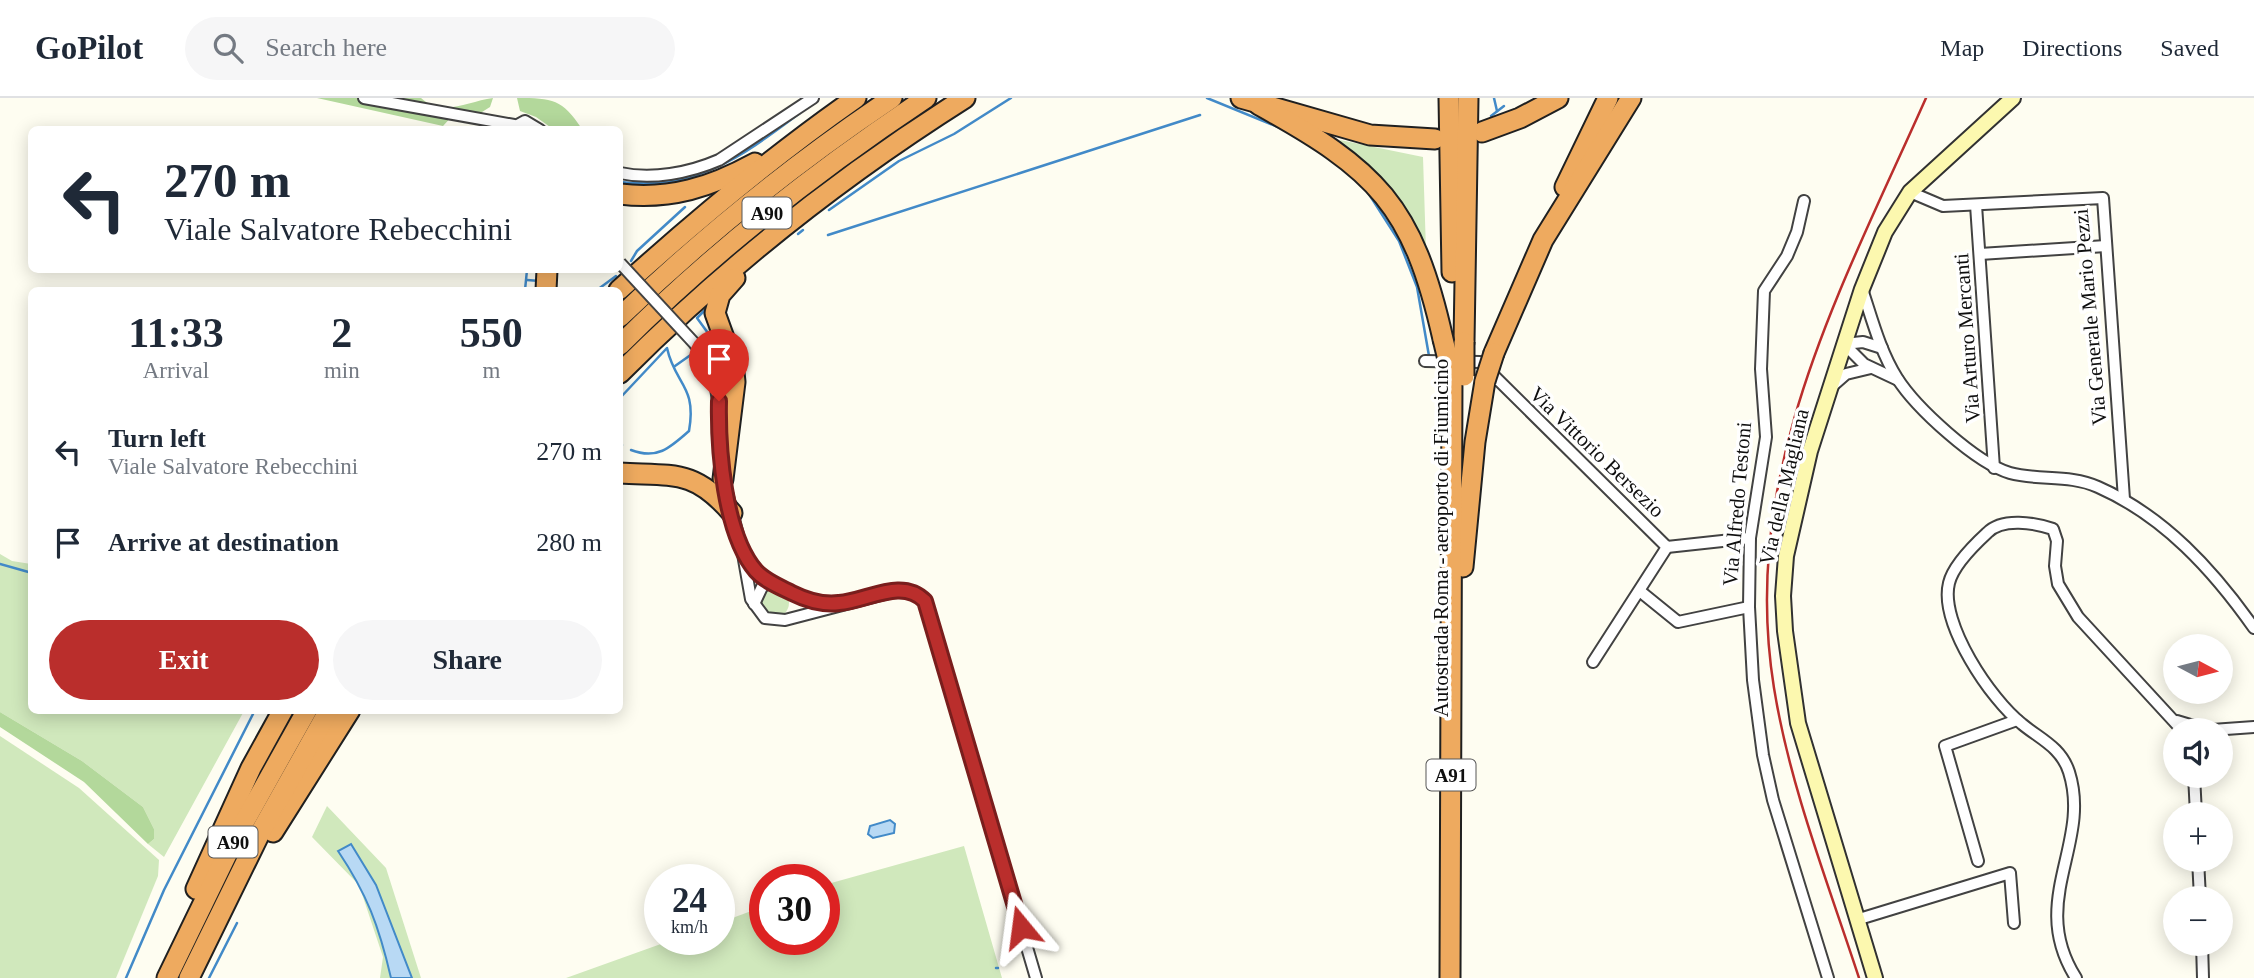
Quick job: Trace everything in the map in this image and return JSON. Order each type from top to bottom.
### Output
[{"type":"highway","points":[[622,287],[688,228],[856,98]]},
{"type":"highway","name":"A90","points":[[623,314],[731,218],[787,173],[892,98]]},
{"type":"highway","name":"A90","points":[[623,342],[746,229],[926,98]]},
{"type":"highway","points":[[623,370],[724,275],[812,204],[903,138],[965,98]]},
{"type":"highway","points":[[903,138],[978,98]]},
{"type":"highway","name":"Autostrada Roma - aeroporto di Fiumicino","points":[[1449,98],[1453,341],[1458,376],[1463,567],[1462,978]]},
{"type":"highway","name":"Autostrada Roma - aeroporto di Fiumicino","points":[[1453,341],[1468,98]]},
{"type":"highway","points":[[1482,132],[1520,118],[1559,98]]},
{"type":"highway","points":[[1463,567],[1475,442],[1485,381],[1516,297],[1608,98]]},
{"type":"highway","points":[[1543,240],[1630,98]]},
{"type":"highway","points":[[1250,101],[1330,146],[1383,194],[1418,251],[1453,341]]},
{"type":"highway","points":[[1250,101],[1370,135],[1435,139]]},
{"type":"highway","points":[[623,194],[667,195],[702,188],[734,174],[805,135]]},
{"type":"highway","points":[[723,480],[736,382],[731,357],[717,322],[717,301],[728,284],[812,204]]},
{"type":"highway","name":"Autostrada Roma - aeroporto di Fiumicino","points":[[1450,978],[1458,376]]},
{"type":"highway","points":[[623,473],[695,480],[717,495],[732,513]]},
{"type":"highway","points":[[159,978],[223,827],[281,714]]},
{"type":"highway","name":"A90","points":[[167,978],[232,844],[305,714]]},
{"type":"highway","name":"A90","points":[[188,978],[277,800],[327,714]]},
{"type":"highway","points":[[212,927],[347,714]]},
{"type":"main road","name":"Via della Magliana","points":[[1875,978],[1798,723],[1783,596],[1786,555],[1803,481],[1830,388],[1862,289],[1885,232],[1910,192],[2013,98]]},
{"type":"street","points":[[365,98],[487,126]]},
{"type":"street","points":[[623,173],[659,175],[703,167],[719,160],[813,98]]},
{"type":"street","points":[[514,126],[525,121],[533,126]]},
{"type":"street","name":"Via Generale Mario Pezzi","points":[[1910,192],[1943,206],[2103,198],[2124,499]]},
{"type":"street","name":"Via Alfredo Testoni","points":[[1804,201],[1790,250],[1764,291],[1761,369],[1766,437],[1750,538],[1749,607],[1753,680],[1763,755],[1773,800],[1828,978]]},
{"type":"street","name":"Via Arturo Mercanti","points":[[1976,205],[1994,468]]},
{"type":"street","points":[[1980,254],[2106,247]]},
{"type":"street","points":[[623,266],[695,344],[709,364],[718,387],[723,480],[754,604],[765,618],[785,620],[838,604],[902,590],[916,593],[928,607],[1036,978]]},
{"type":"street","points":[[1862,289],[1882,348],[1898,380],[1940,425],[1979,459],[1994,468],[2031,477],[2069,478],[2124,499],[2201,560],[2254,628]]},
{"type":"street","points":[[1844,344],[1863,342],[1882,348]]},
{"type":"street","points":[[1856,359],[1863,342]]},
{"type":"street","points":[[1844,344],[1856,359],[1898,380]]},
{"type":"street","name":"Via Vittorio Bersezio","points":[[1425,361],[1480,362],[1667,547],[1750,538]]},
{"type":"street","points":[[1830,388],[1846,374],[1871,368]]},
{"type":"street","points":[[2076,978],[2058,942],[2055,910],[2074,808],[2068,770],[2047,740],[2017,720],[1992,695],[1974,668],[1947,604],[1949,581],[1966,556],[1990,529],[2011,523],[2040,525],[2053,529],[2057,541],[2054,566],[2058,584],[2078,617],[2173,718]]},
{"type":"street","points":[[1592,662],[1641,592],[1667,547]]},
{"type":"street","points":[[743,554],[760,575],[771,582],[813,601],[838,604]]},
{"type":"street","points":[[754,604],[762,587],[771,582]]},
{"type":"street","points":[[1641,592],[1678,622],[1749,607]]},
{"type":"street","points":[[785,620],[793,609],[792,593]]},
{"type":"street","points":[[1978,861],[1945,746],[2017,720]]},
{"type":"street","points":[[2233,728],[2254,727]]},
{"type":"street","points":[[1856,920],[2010,873],[2014,923]]},
{"type":"street","points":[[2202,956],[2203,978]]},
{"type":"green space","points":[[317,98],[421,98],[429,104],[447,108],[493,98],[490,107],[474,117],[454,114],[443,126]]},
{"type":"green space","points":[[517,98],[556,102],[580,126],[549,126],[520,111]]},
{"type":"green space","points":[[1340,140],[1423,157],[1426,251],[1396,194],[1375,171],[1341,144]]},
{"type":"green space","points":[[0,554],[12,561],[28,564],[28,714],[242,714],[164,857],[148,844],[154,839],[154,829],[143,807],[82,761],[0,712]]},
{"type":"green space","points":[[775,589],[785,593],[789,603],[785,613],[775,617],[765,613],[761,603],[765,593]]},
{"type":"green space","points":[[0,712],[82,761],[143,807],[154,829],[154,839],[148,844],[84,782],[0,727]]},
{"type":"green space","points":[[0,736],[79,788],[159,860],[158,876],[116,978],[0,978]]},
{"type":"green space","points":[[327,806],[386,868],[421,978],[412,978],[376,885],[351,844],[338,851],[357,883],[312,837]]},
{"type":"green space","points":[[964,846],[1002,978],[566,978],[644,950],[644,955],[735,955],[735,917],[749,912],[749,955],[840,955],[840,881]]},
{"type":"green space","points":[[360,889],[377,927],[391,978],[380,978],[383,957]]},
{"type":"water","points":[[890,820],[895,824],[894,833],[873,838],[868,834],[870,826]]},
{"type":"water","points":[[351,844],[376,885],[412,978],[391,978],[371,911],[338,851]]},
{"type":"waterway","points":[[829,210],[899,161],[954,134],[1011,98]]},
{"type":"waterway","points":[[1207,98],[1278,127]]},
{"type":"waterway","points":[[1494,98],[1497,111]]},
{"type":"waterway","points":[[1491,116],[1504,106]]},
{"type":"waterway","points":[[623,182],[672,181],[717,167],[758,143],[800,113]]},
{"type":"waterway","points":[[828,235],[1200,115]]},
{"type":"waterway","points":[[1367,191],[1399,241],[1417,287],[1429,356]]},
{"type":"waterway","points":[[631,261],[637,251],[685,207]]},
{"type":"waterway","points":[[798,234],[803,230]]},
{"type":"waterway","points":[[525,287],[527,273]]},
{"type":"waterway","points":[[601,287],[616,276]]},
{"type":"waterway","points":[[527,280],[540,281]]},
{"type":"waterway","points":[[707,308],[697,318],[716,344]]},
{"type":"waterway","points":[[623,395],[667,348],[690,404],[689,431],[676,443],[656,453],[631,450]]},
{"type":"waterway","points":[[675,366],[692,354]]},
{"type":"waterway","points":[[0,564],[28,572]]},
{"type":"waterway","points":[[126,978],[164,890],[253,714]]},
{"type":"waterway","points":[[209,978],[237,923]]},
{"type":"railway","points":[[1859,978],[1811,834],[1781,725],[1774,688],[1767,608],[1771,532],[1784,457],[1805,384],[1861,240],[1926,98]]},
{"type":"route","points":[[719,401],[719,448],[723,480],[743,554],[760,575],[813,601],[838,604],[902,590],[916,593],[925,601],[1021,927]]}]
